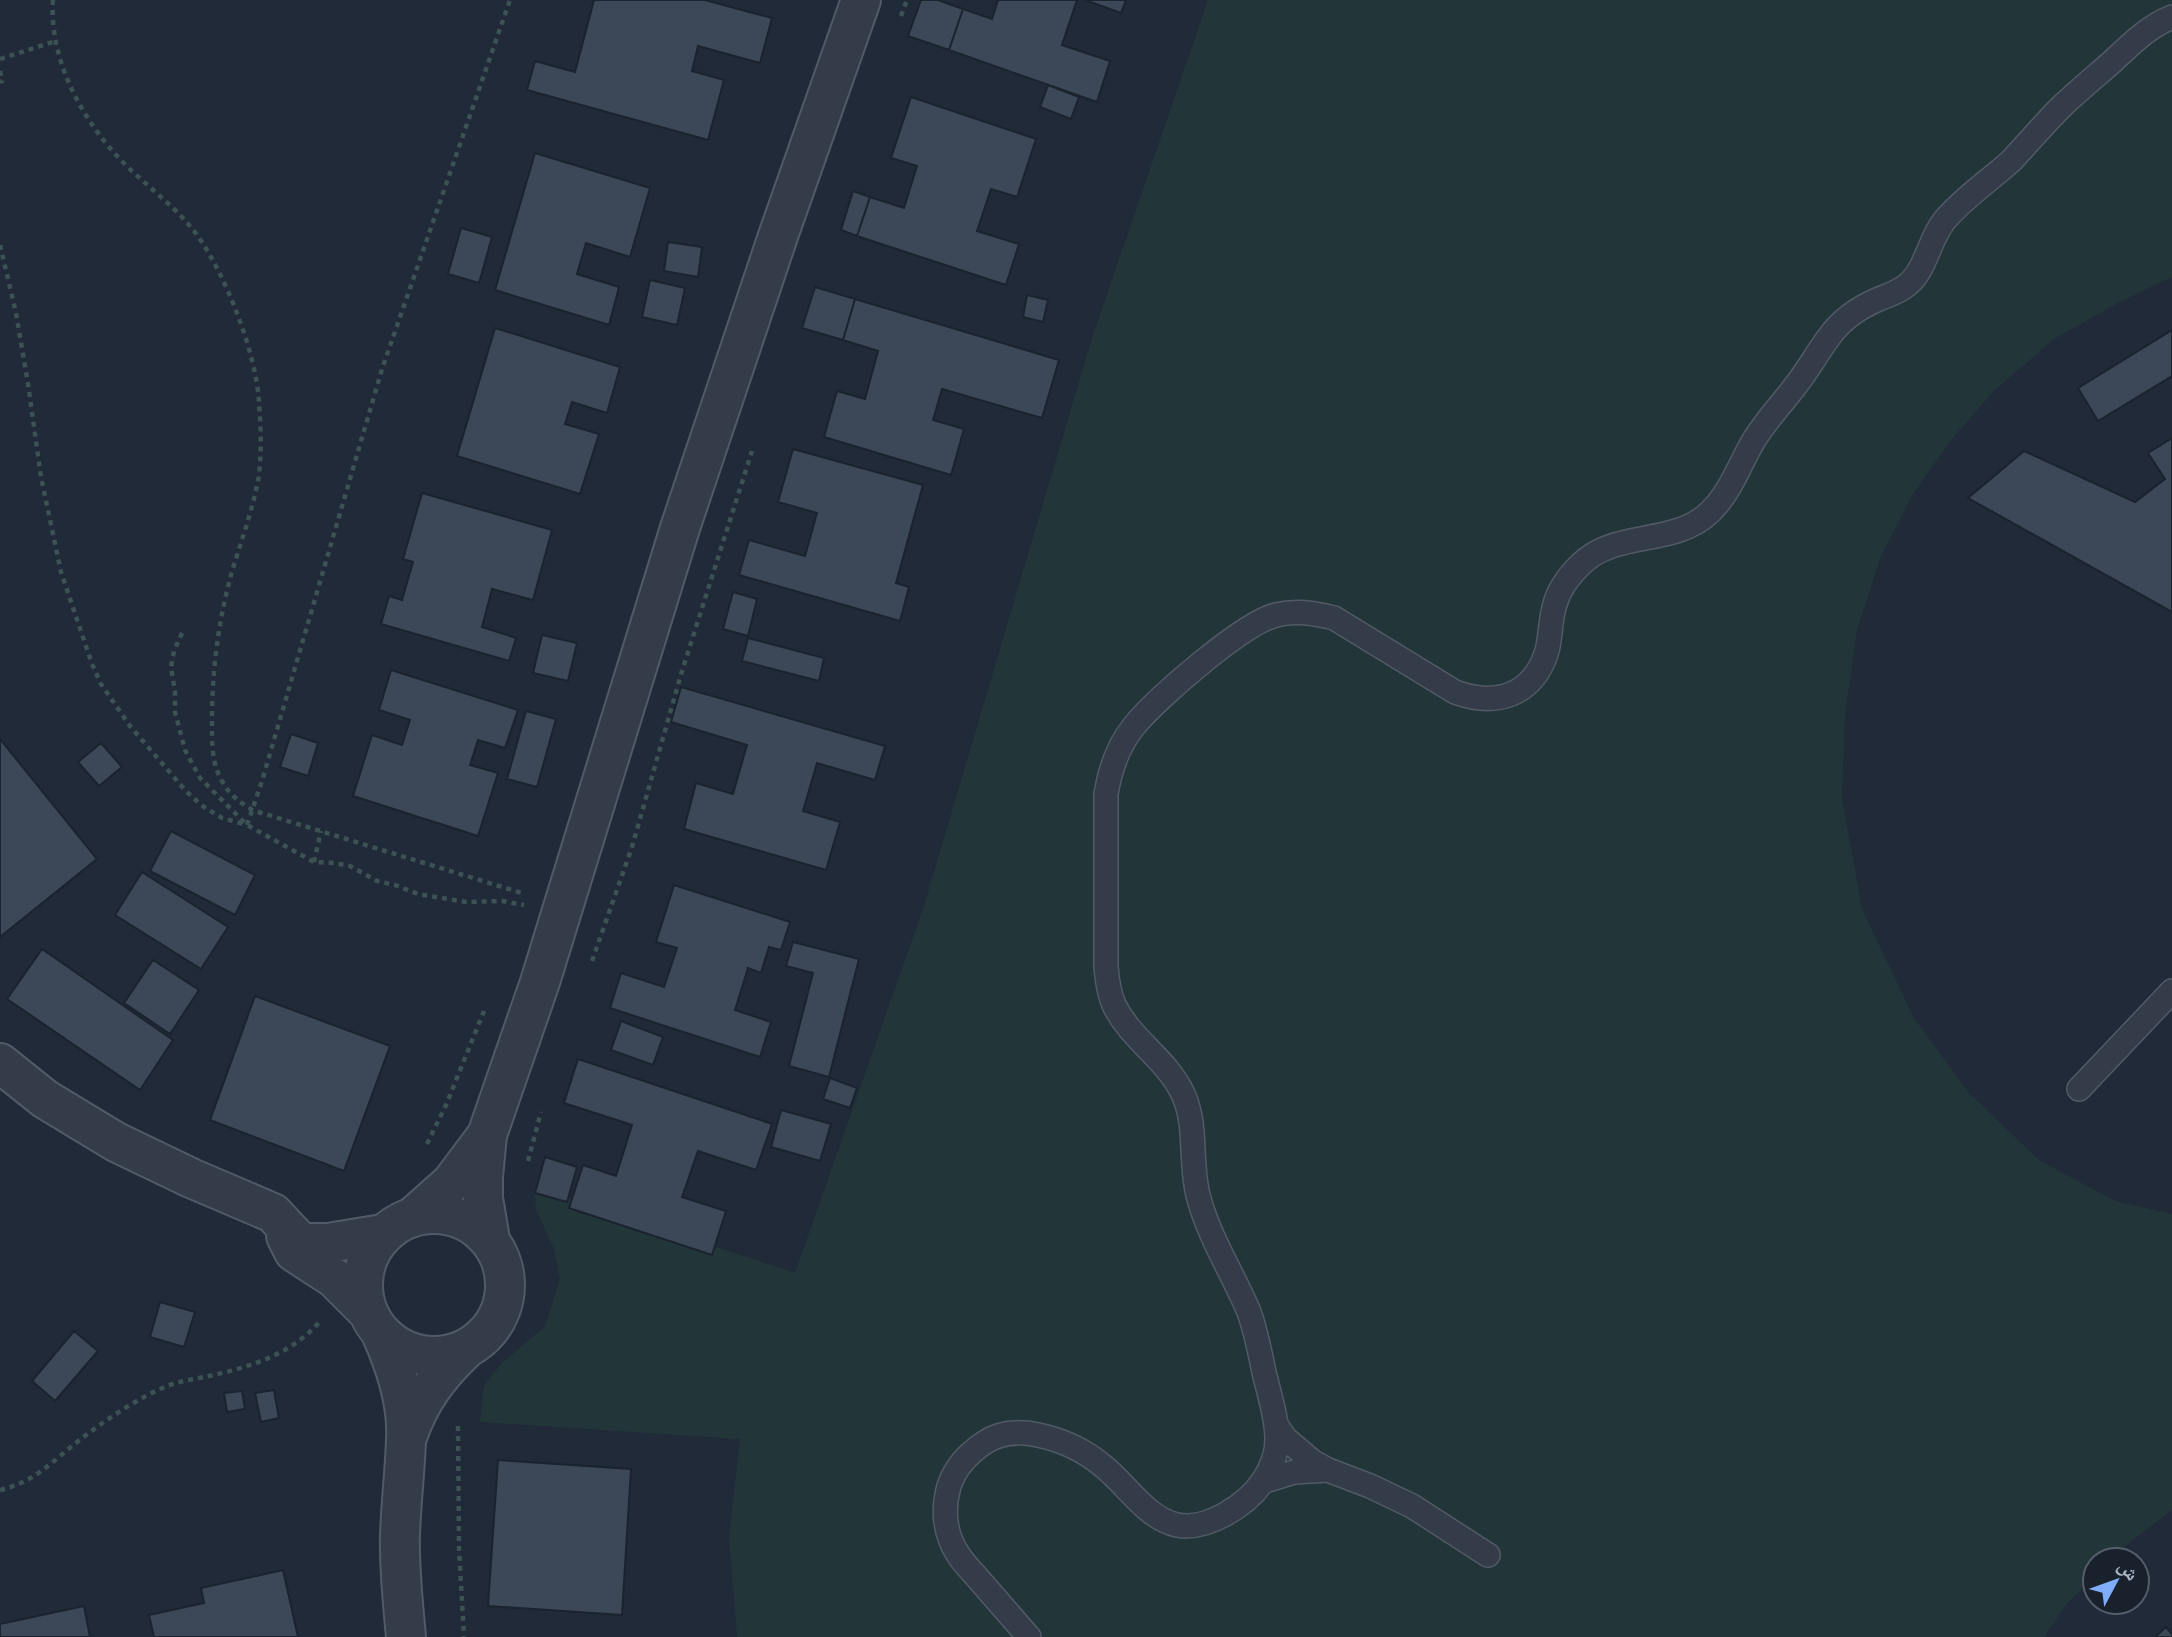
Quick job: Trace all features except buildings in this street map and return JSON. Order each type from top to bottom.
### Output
[{"type":"street","points":[[406,1637],[400,1539],[401,1488],[407,1437],[414,1416],[436,1380],[467,1348],[484,1336],[496,1319],[504,1300],[505,1279],[500,1258],[490,1240],[483,1198],[487,1135],[540,982],[680,528],[769,263],[862,0]]},
{"type":"street","points":[[0,1063],[45,1099],[116,1142],[274,1213],[301,1243],[328,1243],[436,1213],[456,1217],[474,1226],[490,1240]]},
{"type":"street","points":[[407,1437],[402,1393],[396,1372],[364,1311],[364,1270],[371,1251],[451,1183],[487,1135]]},
{"type":"street","points":[[274,1213],[294,1252],[315,1265],[364,1311],[394,1344],[411,1353],[429,1356],[449,1355],[467,1348]]},
{"type":"lane","points":[[1029,1637],[961,1559],[951,1541],[946,1522],[950,1482],[973,1450],[989,1439],[1008,1432],[1039,1435],[1069,1444],[1104,1467],[1154,1514],[1176,1525],[1192,1527],[1209,1523],[1224,1515],[1252,1495],[1262,1482],[1275,1455],[1277,1440],[1276,1425],[1249,1312],[1228,1271],[1198,1199],[1193,1173],[1190,1119],[1184,1096],[1172,1074],[1124,1021],[1108,986],[1106,794],[1110,769],[1120,747],[1134,727],[1168,692],[1256,622],[1294,612],[1315,613],[1334,618],[1455,692],[1473,699],[1493,699],[1512,694],[1529,683],[1541,667],[1548,649],[1555,604],[1572,573],[1599,550],[1683,530],[1711,511],[1731,483],[1753,441],[1840,324],[1864,306],[1909,285],[1919,271],[1942,223],[1954,210],[2011,160],[2085,84],[2136,39],[2172,17]]},
{"type":"lane","points":[[2079,1089],[2172,991]]},
{"type":"lane","points":[[1276,1425],[1299,1451],[1328,1470],[1412,1506],[1488,1555]]},
{"type":"lane","points":[[1262,1482],[1294,1472],[1328,1470]]},
{"type":"path","points":[[53,0],[56,41],[64,73],[78,103],[119,158],[196,233],[214,261],[251,356],[259,399],[261,442],[258,479],[233,570],[215,672],[212,747],[220,779],[237,801],[252,810],[528,895],[520,916]]},
{"type":"path","points":[[247,825],[382,369],[510,0]]},
{"type":"path","points":[[900,20],[907,0]]},
{"type":"path","points":[[0,59],[56,41]]},
{"type":"path","points":[[0,71],[0,82]]},
{"type":"path","points":[[0,244],[20,337],[41,477],[61,572],[92,664],[101,684],[122,716],[201,805],[222,818],[247,825],[314,862],[350,866],[377,881],[442,899],[466,902],[502,901],[524,905]]},
{"type":"path","points":[[588,973],[632,847],[682,671],[754,445]]},
{"type":"path","points":[[182,633],[171,667],[175,712],[185,750],[200,778],[247,825]]},
{"type":"path","points":[[314,862],[321,831]]},
{"type":"path","points":[[451,1183],[417,1163],[446,1105],[485,1008]]},
{"type":"path","points":[[525,1173],[541,1112]]},
{"type":"path","points":[[0,1490],[27,1481],[107,1420],[169,1385],[250,1366],[280,1353],[311,1332],[364,1311]]},
{"type":"path","points":[[460,1418],[457,1431],[458,1535],[464,1637]]},
{"type":"green space","points":[[1208,0],[2172,0],[2172,278],[2118,303],[2054,339],[1995,390],[1951,440],[1913,494],[1881,556],[1857,630],[1845,714],[1842,798],[1862,909],[1914,1018],[1969,1093],[2039,1160],[2115,1201],[2172,1214],[2172,1510],[2125,1546],[2081,1546],[2081,1589],[2065,1606],[2044,1637],[737,1637],[729,1537],[740,1439],[480,1422],[484,1386],[501,1364],[545,1326],[560,1280],[554,1249],[536,1210],[534,1187],[795,1273],[923,909],[1092,338]]}]
